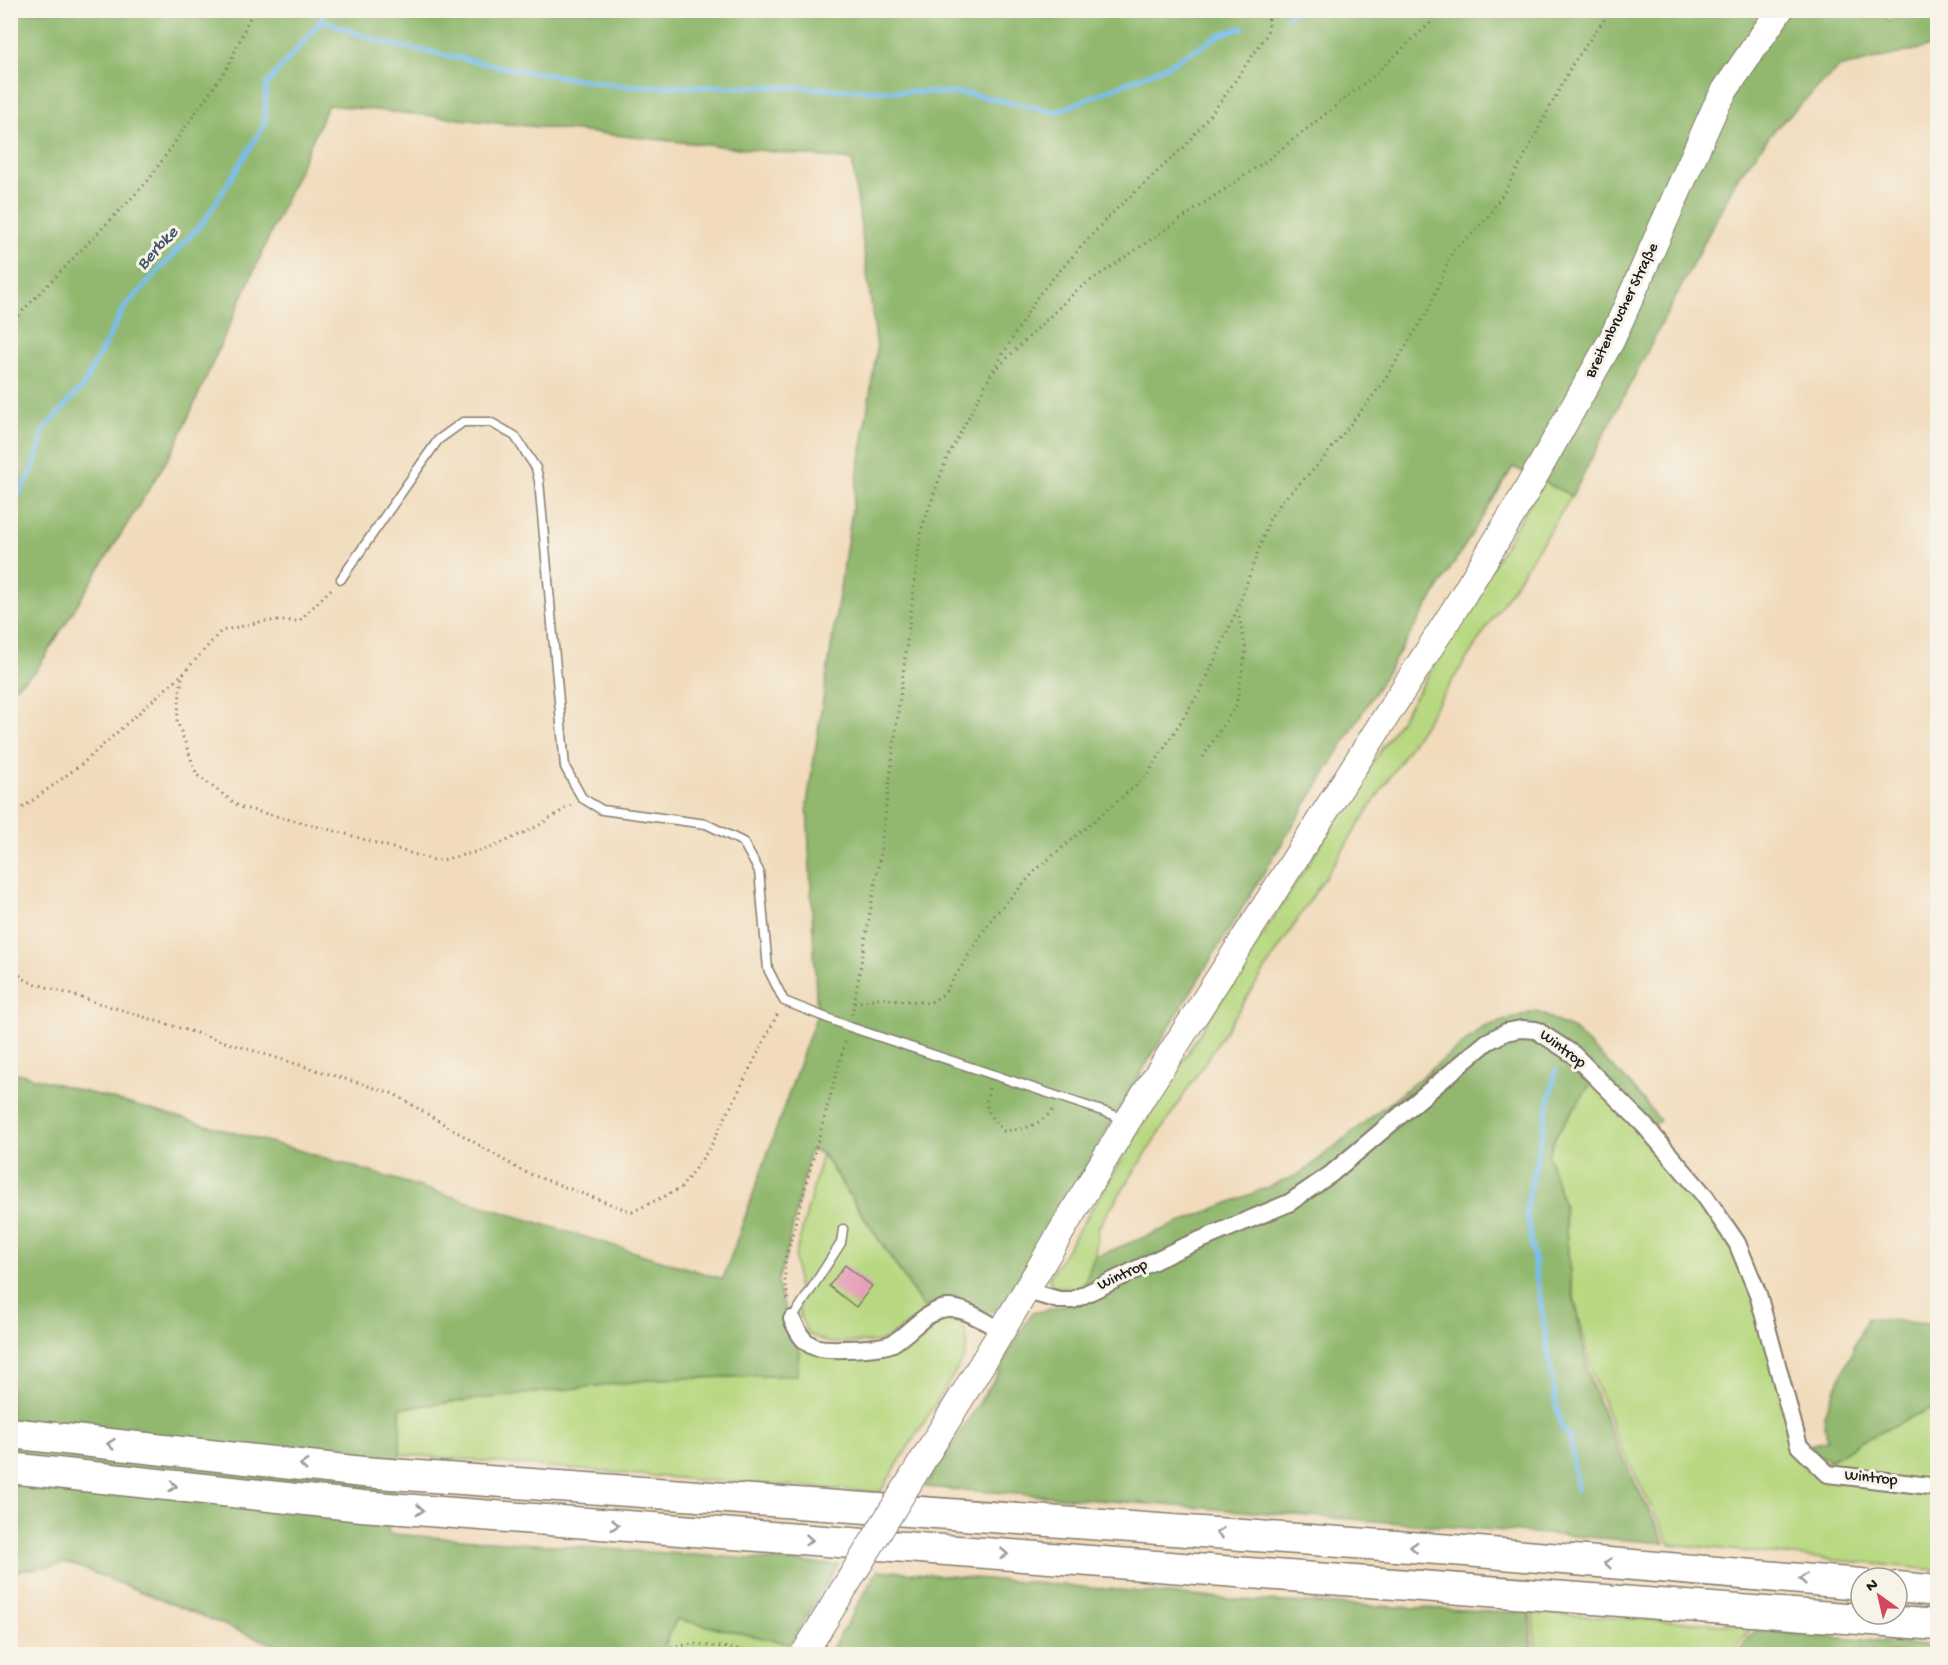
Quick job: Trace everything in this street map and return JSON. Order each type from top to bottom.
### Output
[{"type":"highway","points":[[10,1433],[363,1472],[1442,1549],[1849,1583]]},
{"type":"highway","points":[[10,1468],[362,1506],[1938,1625]]},
{"type":"highway","points":[[1909,1588],[1938,1591]]},
{"type":"main road","name":"Breitenbrucher Straße","points":[[799,1653],[1027,1291],[1128,1120],[1456,607],[1552,447],[1612,339],[1715,108],[1780,10]]},
{"type":"street","name":"Wintrop","points":[[1027,1291],[1059,1300],[1073,1300],[1179,1249],[1289,1203],[1331,1174],[1487,1042],[1506,1032],[1521,1029],[1536,1030],[1573,1054],[1644,1125],[1704,1195],[1737,1243],[1758,1294],[1799,1446],[1828,1474],[1938,1487]]},
{"type":"street","points":[[792,1319],[803,1340],[815,1347],[828,1349],[886,1346],[939,1309],[958,1310],[1002,1331]]},
{"type":"lane","points":[[341,579],[438,440],[463,422],[490,422],[515,436],[536,468],[539,481],[565,767],[582,798],[602,810],[706,824],[743,842],[759,872],[768,969],[784,1001],[850,1026],[1128,1120]]},
{"type":"lane","points":[[792,1319],[841,1243],[843,1229]]},
{"type":"path","points":[[10,324],[147,182],[229,65],[253,10]]},
{"type":"path","points":[[1267,10],[1269,17],[1267,34],[1222,99],[1186,145],[1107,218],[1039,294],[991,374],[946,460],[921,531],[880,856],[854,1003],[878,998],[929,1003],[944,993],[992,918],[1037,869],[1146,777],[1202,688],[1238,610],[1270,518],[1283,500],[1320,463],[1382,384],[1429,309],[1453,250],[1470,236],[1491,213],[1516,172],[1572,65],[1611,10]]},
{"type":"path","points":[[991,374],[1077,290],[1266,161],[1371,78],[1430,23],[1434,10]]},
{"type":"path","points":[[10,820],[13,815],[82,763],[182,675],[221,631],[264,621],[299,621],[341,579]]},
{"type":"path","points":[[1203,757],[1236,705],[1246,651],[1238,610]]},
{"type":"path","points":[[182,675],[177,721],[198,775],[240,807],[339,832],[437,861],[489,849],[536,827],[582,798]]},
{"type":"path","points":[[10,968],[27,981],[394,1094],[522,1171],[632,1212],[681,1188],[710,1148],[784,1001]]},
{"type":"path","points":[[792,1319],[784,1280],[785,1260],[846,1038]]},
{"type":"path","points":[[993,1075],[985,1101],[990,1118],[1004,1131],[1028,1128],[1046,1117],[1064,1098]]},
{"type":"path","points":[[661,1654],[673,1647],[693,1644],[784,1654],[799,1653]]},
{"type":"green space","points":[[1877,10],[1890,21],[1900,11],[1937,11],[1937,45],[1838,68],[1776,128],[1738,177],[1572,496],[1513,467],[1125,1099],[1004,1305],[991,1312],[963,1303],[926,1311],[823,1154],[810,1150],[786,1256],[777,1283],[789,1322],[800,1341],[797,1375],[658,1379],[400,1408],[400,1454],[388,1534],[838,1565],[790,1644],[677,1619],[659,1654],[297,1654],[69,1563],[11,1572],[10,1071],[305,1152],[723,1279],[817,1014],[807,804],[877,348],[852,160],[328,105],[175,447],[36,671],[11,689],[11,11]]},
{"type":"green space","points":[[1543,481],[1572,496],[1099,1226],[1095,1254],[1085,1283],[1074,1289],[1052,1286],[1049,1278],[1193,1044],[1418,692]]},
{"type":"green space","points":[[1536,1011],[1574,1030],[1633,1087],[1660,1121],[1651,1126],[1592,1082],[1556,1135],[1548,1155],[1564,1207],[1571,1284],[1590,1380],[1614,1440],[1665,1543],[925,1487],[1003,1366],[1001,1365],[1032,1313],[1060,1307],[1088,1294],[1085,1283],[1095,1254],[1100,1255],[1300,1174],[1484,1027]]},
{"type":"green space","points":[[1592,1082],[1650,1139],[1727,1240],[1753,1293],[1806,1459],[1807,1471],[1831,1460],[1860,1442],[1937,1405],[1937,1570],[1670,1544],[1617,1439],[1594,1379],[1571,1284],[1564,1207],[1548,1155],[1556,1135]]},
{"type":"green space","points":[[822,1154],[926,1311],[893,1335],[879,1342],[829,1343],[808,1334],[800,1316],[795,1257]]},
{"type":"green space","points":[[943,1315],[959,1316],[967,1323],[964,1328],[968,1344],[963,1360],[880,1492],[700,1480],[400,1454],[400,1408],[658,1379],[797,1375],[800,1341],[827,1357],[880,1353],[916,1335]]},
{"type":"green space","points":[[1867,1318],[1937,1325],[1937,1405],[1860,1442],[1831,1460],[1822,1457],[1809,1445],[1827,1441],[1824,1414]]},
{"type":"green space","points":[[878,1570],[1239,1600],[1530,1613],[1532,1654],[829,1654]]},
{"type":"green space","points":[[1533,1613],[1753,1626],[1730,1654],[1536,1654]]},
{"type":"green space","points":[[676,1619],[790,1644],[784,1654],[662,1654]]},
{"type":"green space","points":[[1756,1630],[1937,1647],[1937,1654],[1735,1654]]},
{"type":"building","points":[[845,1265],[872,1286],[856,1307],[829,1286]]},
{"type":"waterway","name":"Berbke","points":[[10,509],[34,468],[44,429],[83,386],[124,308],[205,220],[265,124],[266,85],[322,20],[324,10]]},
{"type":"waterway","points":[[1288,16],[1297,10]]},
{"type":"waterway","points":[[322,20],[381,42],[512,69],[623,86],[781,87],[969,94],[1056,112],[1167,66],[1221,34],[1243,28]]},
{"type":"waterway","points":[[1556,1070],[1526,1208],[1557,1409],[1561,1428],[1570,1438],[1577,1490]]}]
